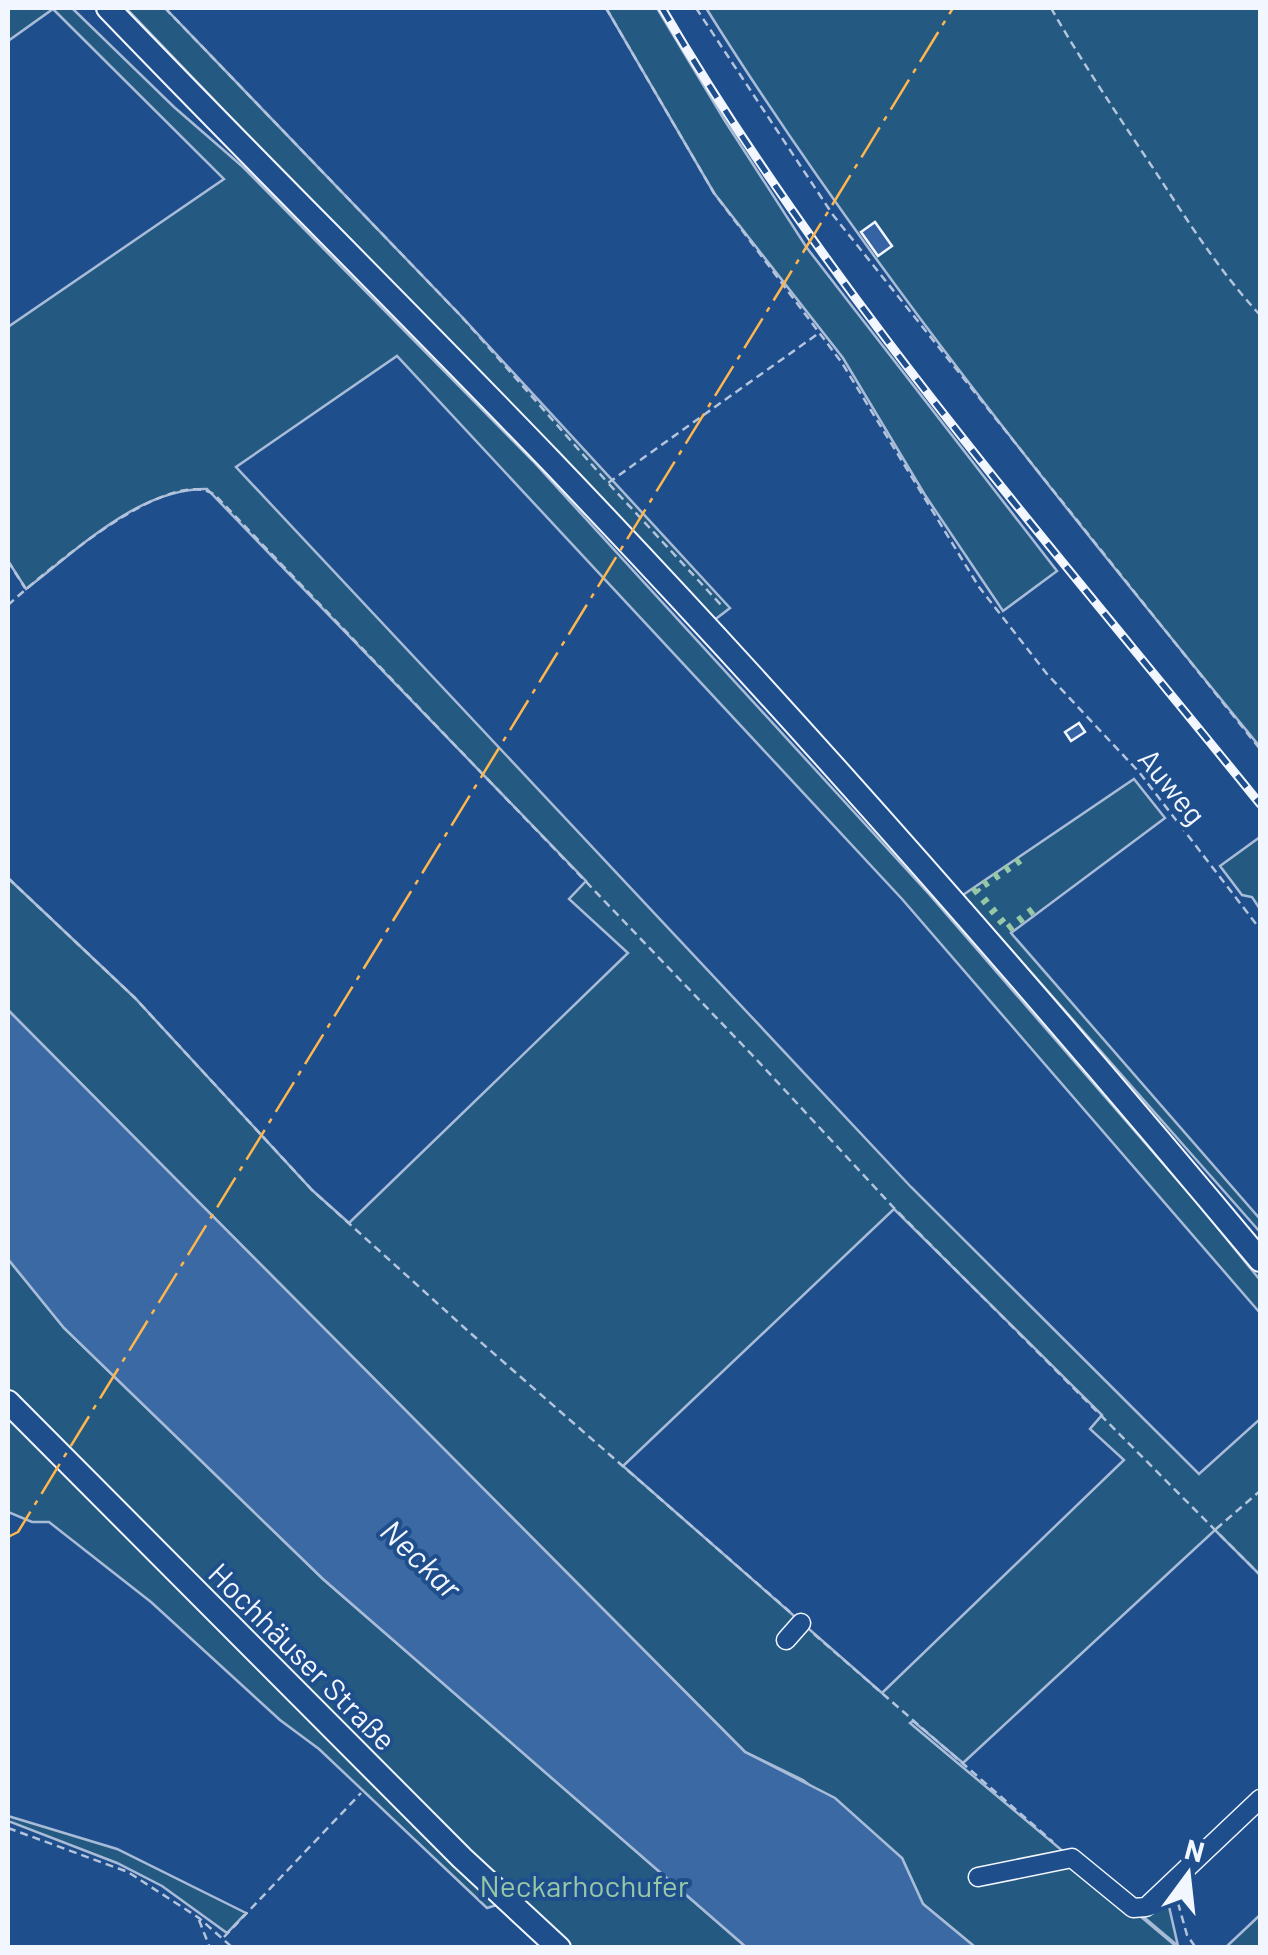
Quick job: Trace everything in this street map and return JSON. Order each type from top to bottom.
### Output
[{"type":"main road","points":[[108,8],[552,462],[717,641],[1013,969],[1260,1260]]},
{"type":"main road","name":"Hochhäuser Straße","points":[[8,1402],[448,1844],[559,1948]]},
{"type":"lane","points":[[786,1640],[801,1623]]},
{"type":"lane","points":[[978,1877],[1072,1858],[1133,1908],[1146,1907],[1260,1799]]},
{"type":"path","points":[[164,8],[462,317],[722,606]]},
{"type":"path","name":"Auweg","points":[[606,8],[714,193],[820,332],[979,587],[1047,674],[1138,772],[1260,928]]},
{"type":"path","points":[[696,8],[833,215],[1260,749]]},
{"type":"path","points":[[1051,8],[1172,198],[1260,315]]},
{"type":"path","points":[[608,483],[820,332]]},
{"type":"path","points":[[8,605],[122,516],[184,488],[206,489],[215,495],[894,1208],[1260,1575]]},
{"type":"path","points":[[8,561],[26,589]]},
{"type":"path","points":[[8,878],[135,998],[312,1190],[468,1332],[1072,1858]]},
{"type":"path","points":[[1216,1530],[1260,1491]]},
{"type":"path","points":[[224,1937],[361,1793]]},
{"type":"path","points":[[8,1828],[128,1872],[199,1918],[233,1948]]},
{"type":"path","points":[[1172,1882],[1186,1935],[1196,1948]]},
{"type":"path","points":[[199,1918],[210,1948]]},
{"type":"green space","points":[[8,8],[72,8],[174,107],[243,167],[533,461],[929,894],[1260,1280],[1260,1313],[902,899],[397,356],[236,467],[911,1187],[1199,1474],[1260,1419],[1260,1575],[1215,1530],[963,1763],[913,1721],[910,1723],[1177,1947],[975,1947],[923,1904],[902,1858],[803,1780],[745,1752],[8,1010],[8,878],[135,998],[312,1190],[349,1223],[628,953],[569,899],[586,881],[207,489],[182,491],[133,510],[26,589],[8,561],[8,327],[224,179],[53,9],[8,41]],"holes":[[[894,1209],[1102,1415],[1090,1429],[1124,1460],[882,1693],[623,1466]]]},
{"type":"green space","points":[[126,8],[165,8],[462,317],[730,608],[713,621]]},
{"type":"green space","points":[[606,8],[657,8],[807,248],[1057,571],[1003,611],[925,495],[843,358],[714,193]]},
{"type":"green space","points":[[706,8],[1260,8],[1260,747],[1042,477],[902,294]]},
{"type":"green space","points":[[1134,779],[1165,818],[1011,933],[1260,1219],[1260,1232],[963,895]]},
{"type":"green space","points":[[1260,837],[1260,909],[1252,897],[1242,895],[1220,866]]},
{"type":"green space","name":"Neckarhochufer","points":[[8,1259],[64,1328],[323,1579],[746,1947],[559,1947],[509,1901],[487,1908],[319,1749],[280,1720],[151,1602],[49,1522],[32,1522],[8,1512]]},
{"type":"green space","points":[[8,1816],[117,1849],[246,1913],[227,1933],[162,1886],[117,1863],[8,1821]]},
{"type":"green space","points":[[1165,1889],[1178,1946],[1133,1908]]},
{"type":"green space","points":[[1260,1915],[1260,1947],[1226,1947]]},
{"type":"water","name":"Neckar","points":[[8,1010],[745,1752],[835,1798],[902,1858],[923,1904],[975,1947],[746,1947],[323,1579],[64,1328],[8,1259]]},
{"type":"building","points":[[875,222],[892,246],[878,256],[861,232]]},
{"type":"building","points":[[1079,723],[1085,732],[1071,741],[1065,732]]},
{"type":"railway","points":[[662,8],[727,114],[870,318],[1260,804]]},
{"type":"hedge","points":[[1020,860],[976,890],[1008,929],[1034,909]]},
{"type":"power","points":[[8,1537],[18,1532],[953,8]]}]
